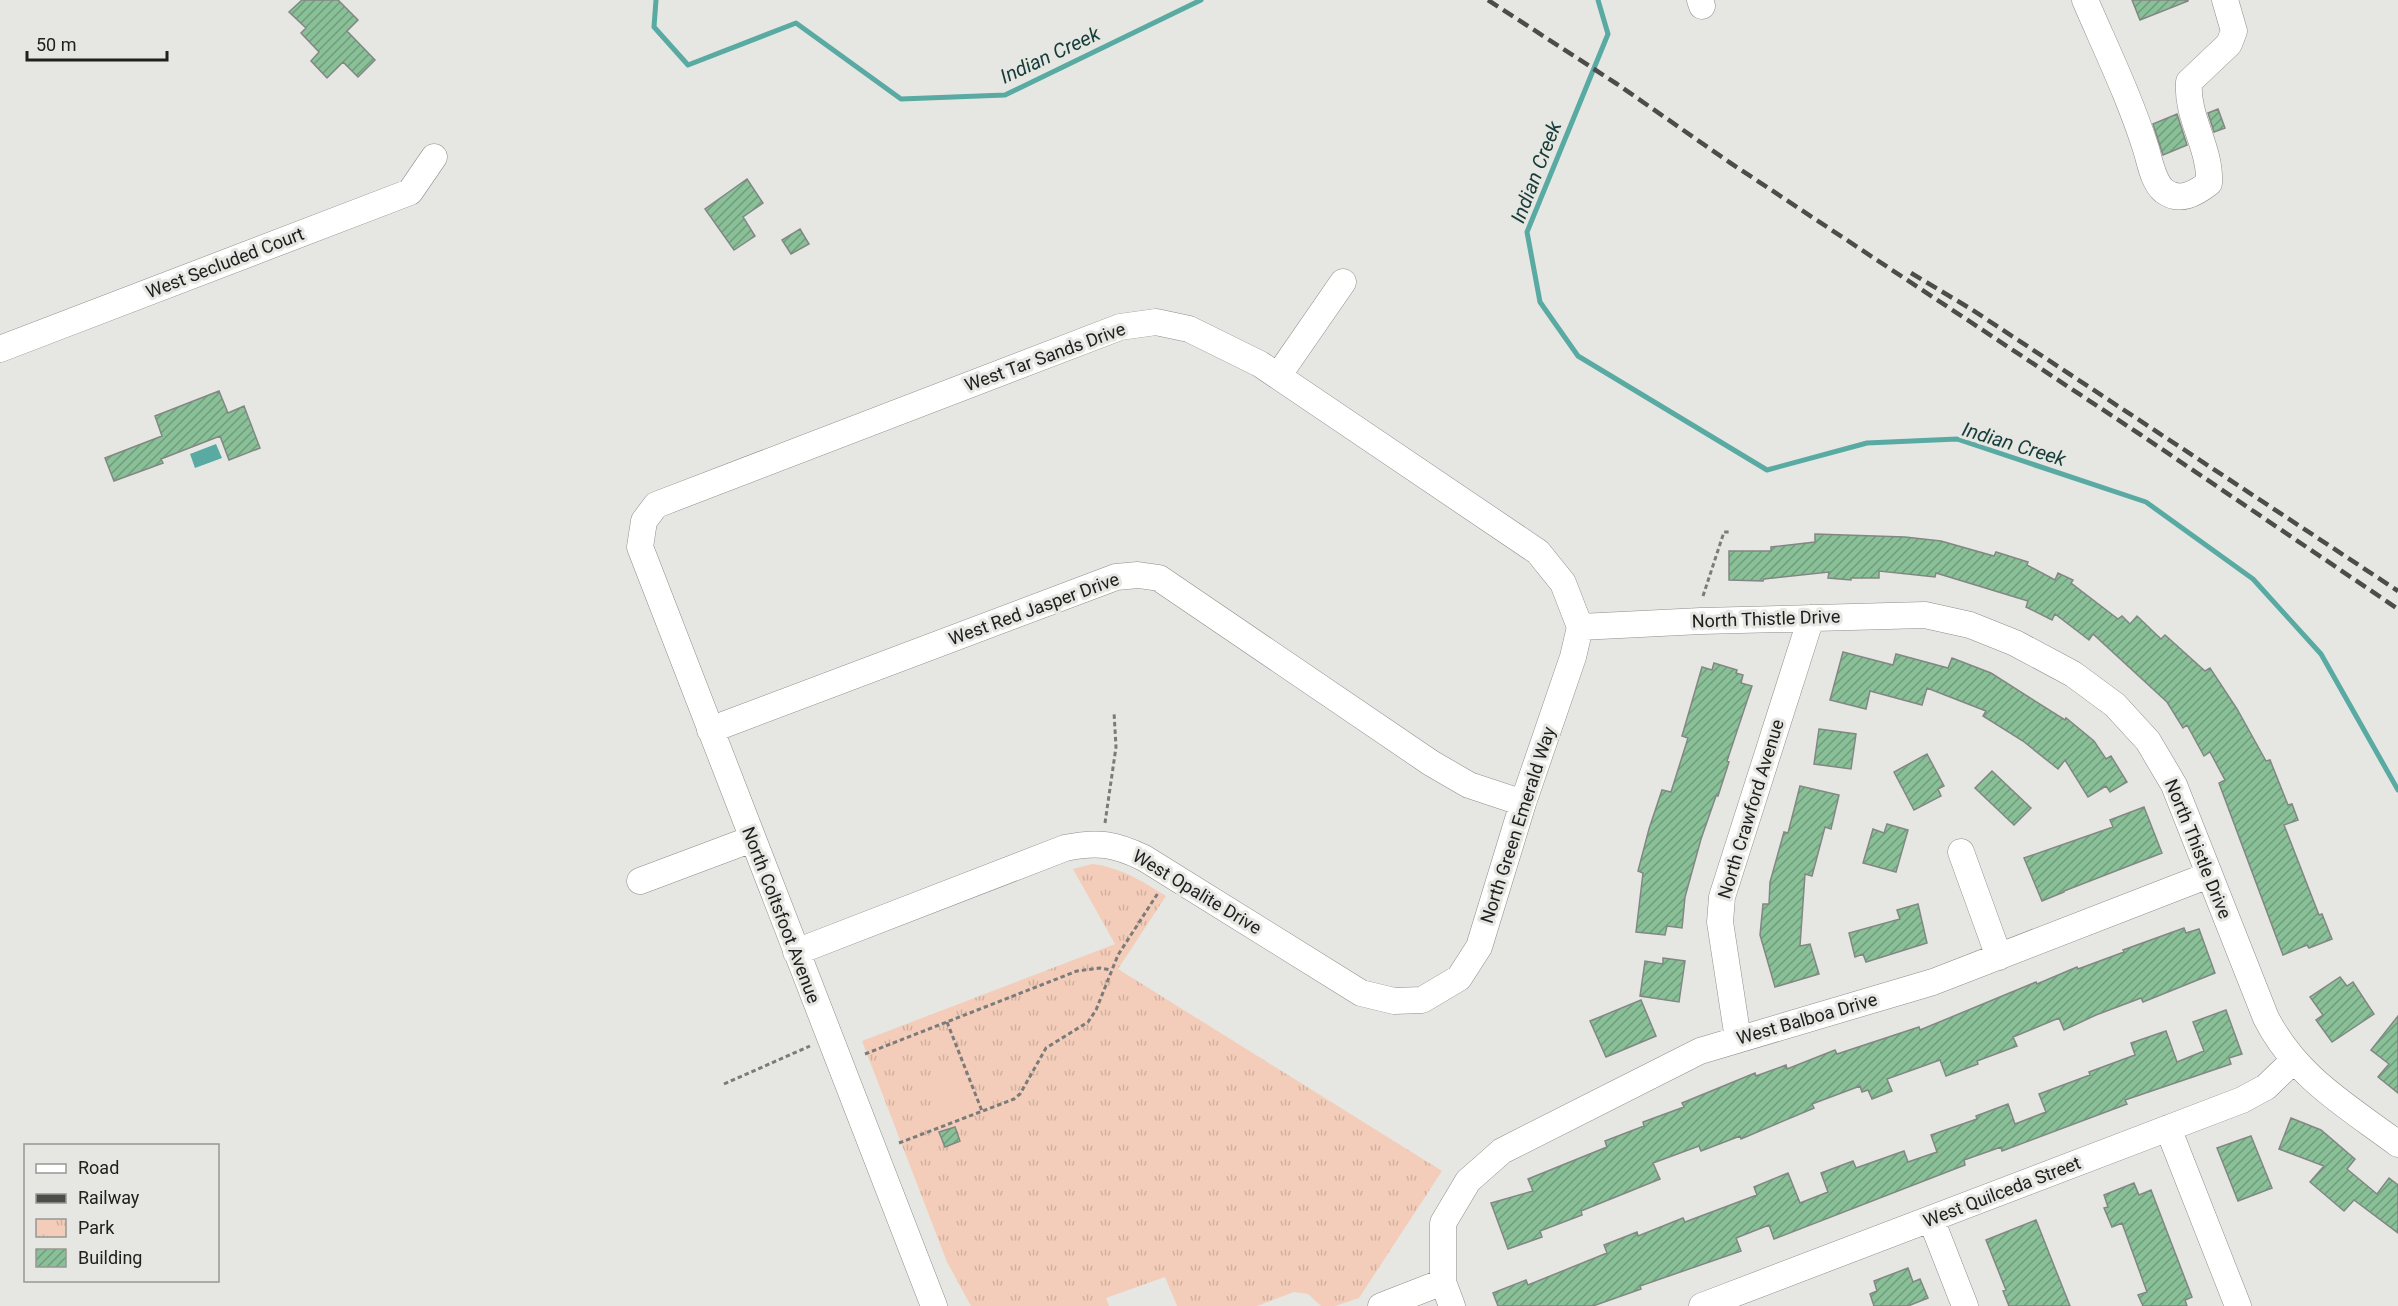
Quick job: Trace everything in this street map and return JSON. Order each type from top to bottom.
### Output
[{"type":"street","points":[[2085,0],[2132,106],[2154,176],[2163,190],[2178,197],[2194,194],[2210,183],[2207,157],[2197,131],[2188,93],[2189,82],[2229,44],[2234,32],[2225,0]]},
{"type":"street","name":"West Secluded Court","points":[[0,349],[410,192],[434,157]]},
{"type":"street","points":[[1278,376],[1342,282]]},
{"type":"street","name":"West Tar Sands Drive","points":[[644,521],[656,505],[1120,327],[1156,322],[1189,329],[1260,364],[1538,552],[1563,583],[1580,627]]},
{"type":"street","name":"North Coltsfoot Avenue","points":[[644,521],[640,547],[930,1305]]},
{"type":"street","name":"West Red Jasper Drive","points":[[710,730],[1116,576],[1138,574],[1159,578],[1431,763],[1469,785],[1523,803]]},
{"type":"street","name":"North Thistle Drive","points":[[1580,627],[1925,615],[1970,625],[2015,643],[2073,674],[2115,705],[2148,741],[2174,785],[2266,1018],[2277,1040],[2311,1078],[2398,1144]]},
{"type":"street","name":"North Crawford Avenue","points":[[1738,1039],[1720,922],[1722,897],[1811,618]]},
{"type":"street","name":"North Green Emerald Way","points":[[1422,1000],[1459,978],[1479,947],[1523,803],[1573,657],[1580,627]]},
{"type":"street","points":[[640,881],[752,838]]},
{"type":"street","name":"West Opalite Drive","points":[[795,952],[1065,848],[1103,843],[1126,849],[1144,858],[1361,993],[1394,1001],[1422,1000]]},
{"type":"street","points":[[1961,852],[1999,957]]},
{"type":"street","name":"West Balboa Drive","points":[[1443,1282],[1443,1223],[1468,1181],[1502,1151],[1700,1051],[1933,982],[2209,876]]},
{"type":"street","name":"West Quilceda Street","points":[[1704,1306],[2255,1094],[2294,1061]]},
{"type":"street","points":[[2168,1128],[2238,1306]]},
{"type":"street","points":[[1931,1219],[1965,1306]]},
{"type":"street","points":[[1381,1306],[1443,1282],[1452,1306]]},
{"type":"path","points":[[1703,596],[1724,531],[1731,532]]},
{"type":"path","points":[[1103,843],[1116,747],[1114,712]]},
{"type":"path","points":[[899,1143],[1014,1099],[1020,1094],[1046,1048],[1088,1022],[1096,1011],[1111,970],[1160,889]]},
{"type":"path","points":[[865,1054],[1077,971],[1111,970]]},
{"type":"path","points":[[947,1022],[982,1111]]},
{"type":"path","points":[[724,1084],[815,1044]]},
{"type":"green space","points":[[1092,864],[1122,872],[1166,896],[1118,969],[1442,1171],[1359,1298],[1335,1306],[1321,1306],[1308,1294],[1294,1292],[1257,1306],[1177,1306],[1165,1277],[1106,1298],[1109,1306],[971,1306],[947,1262],[862,1041],[1115,944],[1073,869]]},
{"type":"green space","points":[[962,1068],[978,1109],[940,1124],[924,1083]]},
{"type":"water","points":[[216,444],[222,458],[195,468],[190,454]]},
{"type":"building","points":[[302,0],[338,0],[358,20],[347,31],[375,60],[358,77],[343,62],[327,78],[311,61],[319,52],[301,33],[306,28],[289,12]]},
{"type":"building","points":[[2132,0],[2188,0],[2188,1],[2140,20]]},
{"type":"building","points":[[2218,109],[2225,128],[2214,132],[2208,113]]},
{"type":"building","points":[[2177,114],[2187,145],[2163,155],[2153,124]]},
{"type":"building","points":[[747,179],[763,203],[743,217],[755,236],[734,250],[705,209]]},
{"type":"building","points":[[800,229],[809,244],[791,254],[782,240]]},
{"type":"building","points":[[219,391],[228,413],[244,406],[260,448],[229,460],[220,436],[161,459],[163,463],[114,481],[105,458],[162,436],[155,416]]},
{"type":"building","points":[[1815,534],[1905,537],[1941,541],[1994,556],[1996,552],[2028,562],[2027,565],[2055,580],[2058,573],[2073,580],[2071,583],[2118,619],[2122,616],[2130,624],[2137,616],[2161,639],[2165,635],[2205,671],[2210,668],[2237,709],[2266,761],[2270,760],[2288,805],[2292,804],[2298,820],[2284,825],[2319,915],[2322,914],[2332,939],[2309,948],[2307,945],[2283,955],[2219,783],[2225,780],[2210,752],[2204,756],[2187,725],[2183,728],[2167,702],[2093,634],[2089,640],[2055,614],[2052,620],[2026,607],[2028,601],[1936,573],[1935,577],[1879,571],[1879,578],[1851,578],[1851,580],[1828,578],[1829,572],[1764,579],[1763,581],[1729,580],[1729,551],[1771,551],[1771,547],[1815,542]]},
{"type":"building","points":[[1843,652],[1893,665],[1896,654],[1948,668],[1952,658],[1991,673],[2065,720],[2066,718],[2094,741],[2106,759],[2111,756],[2127,782],[2110,792],[2106,786],[2088,797],[2065,760],[2058,769],[2023,741],[1983,716],[1986,711],[1927,688],[1922,705],[1870,691],[1866,709],[1830,700]]},
{"type":"building","points":[[1714,663],[1737,670],[1736,673],[1743,675],[1741,683],[1752,686],[1718,796],[1716,796],[1701,839],[1685,897],[1682,928],[1667,926],[1665,935],[1636,932],[1643,873],[1638,871],[1649,829],[1662,790],[1671,792],[1688,738],[1682,736],[1702,667],[1712,670]]},
{"type":"building","points":[[1819,729],[1856,734],[1851,769],[1814,764]]},
{"type":"building","points":[[1927,754],[1944,786],[1938,789],[1941,796],[1914,810],[1894,772]]},
{"type":"building","points":[[1992,771],[2031,808],[2014,825],[1975,788]]},
{"type":"building","points":[[1800,786],[1839,795],[1831,829],[1825,827],[1812,876],[1805,874],[1800,946],[1810,944],[1819,974],[1775,987],[1760,935],[1763,904],[1769,904],[1770,882],[1784,832],[1788,833]]},
{"type":"building","points":[[2144,807],[2162,853],[2042,901],[2024,858],[2113,827],[2110,820]]},
{"type":"building","points":[[1887,824],[1908,830],[1896,872],[1863,863],[1873,829],[1884,833]]},
{"type":"building","points":[[1918,904],[1927,943],[1866,962],[1863,954],[1855,957],[1849,933],[1900,919],[1897,910]]},
{"type":"building","points":[[2184,928],[2186,933],[2199,929],[2215,973],[2143,1002],[2141,998],[2064,1030],[2059,1018],[2013,1037],[2017,1046],[1946,1076],[1940,1060],[1887,1079],[1892,1091],[1872,1099],[1868,1090],[1862,1092],[1860,1086],[1812,1104],[1814,1108],[1741,1139],[1740,1136],[1701,1151],[1699,1146],[1653,1163],[1660,1179],[1581,1211],[1582,1215],[1540,1231],[1542,1237],[1508,1249],[1491,1203],[1533,1191],[1528,1179],[1607,1147],[1605,1141],[1644,1126],[1643,1122],[1684,1107],[1682,1103],[1755,1073],[1756,1076],[1786,1065],[1787,1069],[1835,1050],[1837,1054],[1919,1027],[1920,1030],[2036,982],[2037,984]]},
{"type":"building","points":[[1663,958],[1685,961],[1679,1002],[1640,996],[1645,961],[1663,964]]},
{"type":"building","points":[[2340,977],[2347,986],[2353,982],[2374,1014],[2332,1042],[2316,1020],[2323,1015],[2310,997]]},
{"type":"building","points":[[1641,1000],[1656,1036],[1606,1057],[1590,1021]]},
{"type":"building","points":[[2226,1010],[2242,1054],[2229,1058],[2231,1064],[2125,1100],[2127,1104],[2002,1151],[2001,1147],[1964,1160],[1965,1165],[1774,1239],[1769,1225],[1736,1238],[1741,1251],[1640,1286],[1641,1289],[1593,1306],[1498,1306],[1493,1293],[1526,1280],[1528,1285],[1607,1253],[1604,1245],[1637,1232],[1638,1236],[1683,1218],[1685,1222],[1757,1195],[1754,1187],[1788,1173],[1800,1203],[1828,1192],[1821,1173],[1853,1161],[1856,1168],[1904,1151],[1908,1162],[1937,1152],[1931,1135],[1977,1119],[1976,1116],[2008,1104],[2015,1124],[2046,1112],[2039,1094],[2135,1055],[2131,1043],[2166,1031],[2177,1062],[2204,1051],[2193,1022]]},
{"type":"building","points":[[2398,1016],[2398,1093],[2378,1077],[2389,1064],[2371,1050]]},
{"type":"building","points":[[2291,1118],[2321,1130],[2355,1159],[2347,1169],[2377,1194],[2389,1178],[2398,1185],[2398,1233],[2354,1200],[2344,1211],[2310,1182],[2324,1166],[2279,1149]]},
{"type":"building","points":[[955,1127],[960,1141],[945,1147],[939,1132]]},
{"type":"building","points":[[2251,1136],[2272,1188],[2238,1201],[2217,1148]]},
{"type":"building","points":[[2134,1183],[2139,1195],[2151,1190],[2192,1297],[2185,1300],[2187,1306],[2143,1306],[2138,1295],[2147,1292],[2122,1223],[2112,1227],[2104,1208],[2108,1207],[2104,1195]]},
{"type":"building","points":[[2036,1220],[2070,1306],[2009,1306],[2003,1291],[2006,1290],[1986,1240]]},
{"type":"building","points":[[1908,1268],[1913,1282],[1920,1279],[1928,1298],[1908,1306],[1874,1306],[1870,1294],[1877,1291],[1874,1281]]},
{"type":"waterway","name":"Indian Creek","points":[[656,0],[654,27],[688,65],[796,23],[901,99],[1005,95],[1201,0]]},
{"type":"waterway","name":"Indian Creek","points":[[1598,0],[1608,34],[1527,232],[1540,302],[1578,356],[1767,470],[1867,443],[1957,439],[2146,502],[2253,579],[2321,654],[2398,790]]},
{"type":"railway","points":[[1488,0],[1617,84],[1729,162],[2141,435],[2398,609]]},
{"type":"railway","points":[[1911,273],[1971,309],[2398,591]]}]
